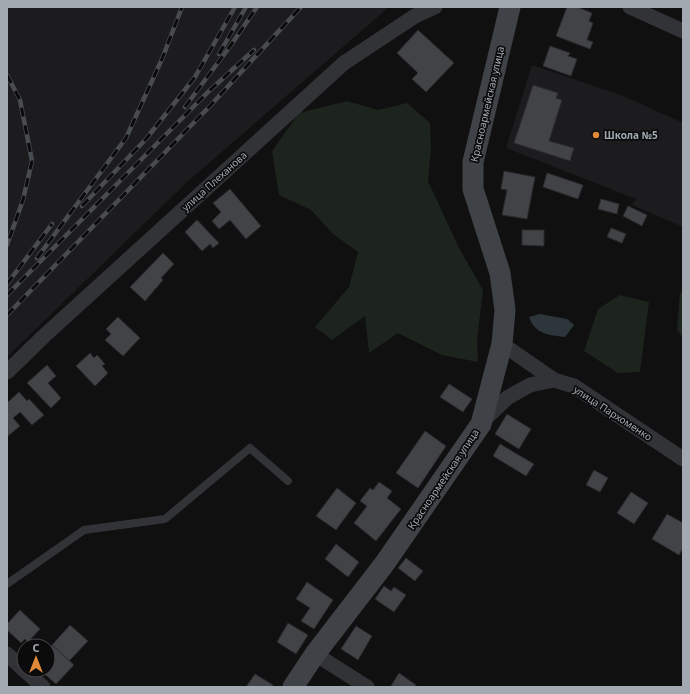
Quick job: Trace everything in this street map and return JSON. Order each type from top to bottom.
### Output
[{"type":"street","name":"улица Плеханова","points":[[7,372],[44,336],[344,63],[415,16],[435,7]]},
{"type":"street","name":"Красноармейская улица","points":[[293,687],[315,654],[385,563],[481,424],[502,344],[504,310],[500,273],[473,189],[473,162],[510,7]]},
{"type":"street","points":[[630,7],[683,31]]},
{"type":"street","name":"улица Пархоменко","points":[[502,344],[554,380],[574,386],[683,459]]},
{"type":"street","points":[[481,424],[507,398],[530,385],[554,380]]},
{"type":"street","points":[[7,654],[16,662]]},
{"type":"street","points":[[315,654],[367,687]]},
{"type":"street","points":[[33,678],[43,687]]},
{"type":"lane","points":[[7,584],[84,530],[165,519],[250,448],[288,481]]},
{"type":"shaded area","points":[[7,7],[389,7],[186,183],[7,357]]},
{"type":"shaded area","name":"Школа №5","points":[[532,65],[623,96],[683,123],[683,227],[632,205],[636,199],[506,148]]},
{"type":"shaded area","points":[[347,101],[378,110],[407,103],[430,123],[431,149],[428,181],[459,248],[483,290],[477,340],[478,362],[442,355],[398,333],[369,353],[365,316],[332,340],[315,327],[349,287],[358,252],[333,234],[311,210],[279,195],[272,151],[299,113]]},
{"type":"shaded area","points":[[683,292],[683,338],[677,330],[680,293]]},
{"type":"shaded area","points":[[620,295],[649,302],[640,372],[618,373],[584,351],[598,309]]},
{"type":"shaded area","points":[[540,314],[567,319],[574,325],[565,337],[543,333],[535,327],[529,317]]},
{"type":"building","points":[[567,7],[577,7],[592,13],[589,21],[593,23],[587,40],[593,42],[590,49],[556,36]]},
{"type":"building","points":[[418,30],[454,63],[426,92],[412,79],[418,73],[397,53]]},
{"type":"building","points":[[550,46],[570,53],[568,56],[577,59],[571,76],[543,66]]},
{"type":"building","points":[[533,85],[558,93],[556,98],[562,100],[549,141],[574,148],[570,161],[514,143]]},
{"type":"building","points":[[504,171],[535,177],[527,219],[502,215],[507,190],[501,189]]},
{"type":"building","points":[[547,173],[583,185],[578,199],[543,187]]},
{"type":"building","points":[[230,189],[261,226],[246,239],[230,220],[219,229],[212,221],[221,212],[213,203]]},
{"type":"building","points":[[601,199],[619,204],[617,214],[598,209]]},
{"type":"building","points":[[628,206],[647,215],[642,226],[623,216]]},
{"type":"building","points":[[197,220],[219,243],[213,248],[210,244],[202,251],[185,232]]},
{"type":"building","points":[[611,228],[626,234],[622,243],[607,237]]},
{"type":"building","points":[[522,230],[544,230],[544,246],[522,245]]},
{"type":"building","points":[[163,253],[174,264],[161,278],[163,280],[145,301],[130,287]]},
{"type":"building","points":[[118,317],[140,338],[123,356],[105,340],[111,334],[106,329]]},
{"type":"building","points":[[90,353],[94,358],[97,355],[105,364],[102,366],[108,373],[95,386],[76,366]]},
{"type":"building","points":[[47,365],[56,376],[48,383],[61,398],[51,408],[27,383]]},
{"type":"building","points":[[449,384],[472,399],[463,412],[440,397]]},
{"type":"building","points":[[19,392],[27,401],[29,399],[44,415],[32,425],[20,412],[13,418],[20,426],[8,436],[7,403]]},
{"type":"building","points":[[507,414],[531,429],[519,449],[495,434]]},
{"type":"building","points":[[425,431],[446,446],[418,488],[396,473]]},
{"type":"building","points":[[500,444],[534,464],[526,476],[493,456]]},
{"type":"building","points":[[594,470],[608,478],[600,492],[586,485]]},
{"type":"building","points":[[379,482],[392,491],[387,498],[401,509],[376,541],[354,523],[367,506],[360,501],[370,488],[373,490]]},
{"type":"building","points":[[337,488],[356,503],[336,530],[316,516]]},
{"type":"building","points":[[631,492],[648,503],[634,524],[617,513]]},
{"type":"building","points":[[667,514],[683,523],[683,548],[679,555],[652,539]]},
{"type":"building","points":[[336,544],[359,562],[348,577],[325,559]]},
{"type":"building","points":[[406,558],[423,571],[415,581],[398,568]]},
{"type":"building","points":[[307,582],[333,600],[314,629],[301,621],[310,608],[296,599]]},
{"type":"building","points":[[384,586],[391,591],[394,587],[406,595],[394,612],[375,599]]},
{"type":"building","points":[[20,610],[40,629],[32,638],[16,638],[7,630],[7,624]]},
{"type":"building","points":[[288,623],[308,635],[296,654],[277,642]]},
{"type":"building","points":[[70,625],[88,641],[69,661],[56,649],[56,641]]},
{"type":"building","points":[[356,626],[372,636],[358,660],[341,649]]},
{"type":"building","points":[[56,649],[74,665],[56,684],[49,678],[56,678]]},
{"type":"building","points":[[399,673],[416,685],[415,687],[391,686]]},
{"type":"building","points":[[255,674],[273,685],[272,687],[246,687]]},
{"type":"railway","points":[[37,258],[126,138],[162,59],[182,7]]},
{"type":"railway","points":[[82,206],[146,139],[195,77],[235,7]]},
{"type":"railway","points":[[219,54],[246,7]]},
{"type":"railway","points":[[185,107],[257,7]]},
{"type":"railway","points":[[7,315],[209,107],[301,7]]},
{"type":"railway","points":[[7,295],[208,92],[254,50]]},
{"type":"railway","points":[[7,75],[20,100],[32,161],[23,200],[7,245]]},
{"type":"railway","points":[[7,284],[52,224]]},
{"type":"place","name":"Школа №5","points":[[596,135]]}]
